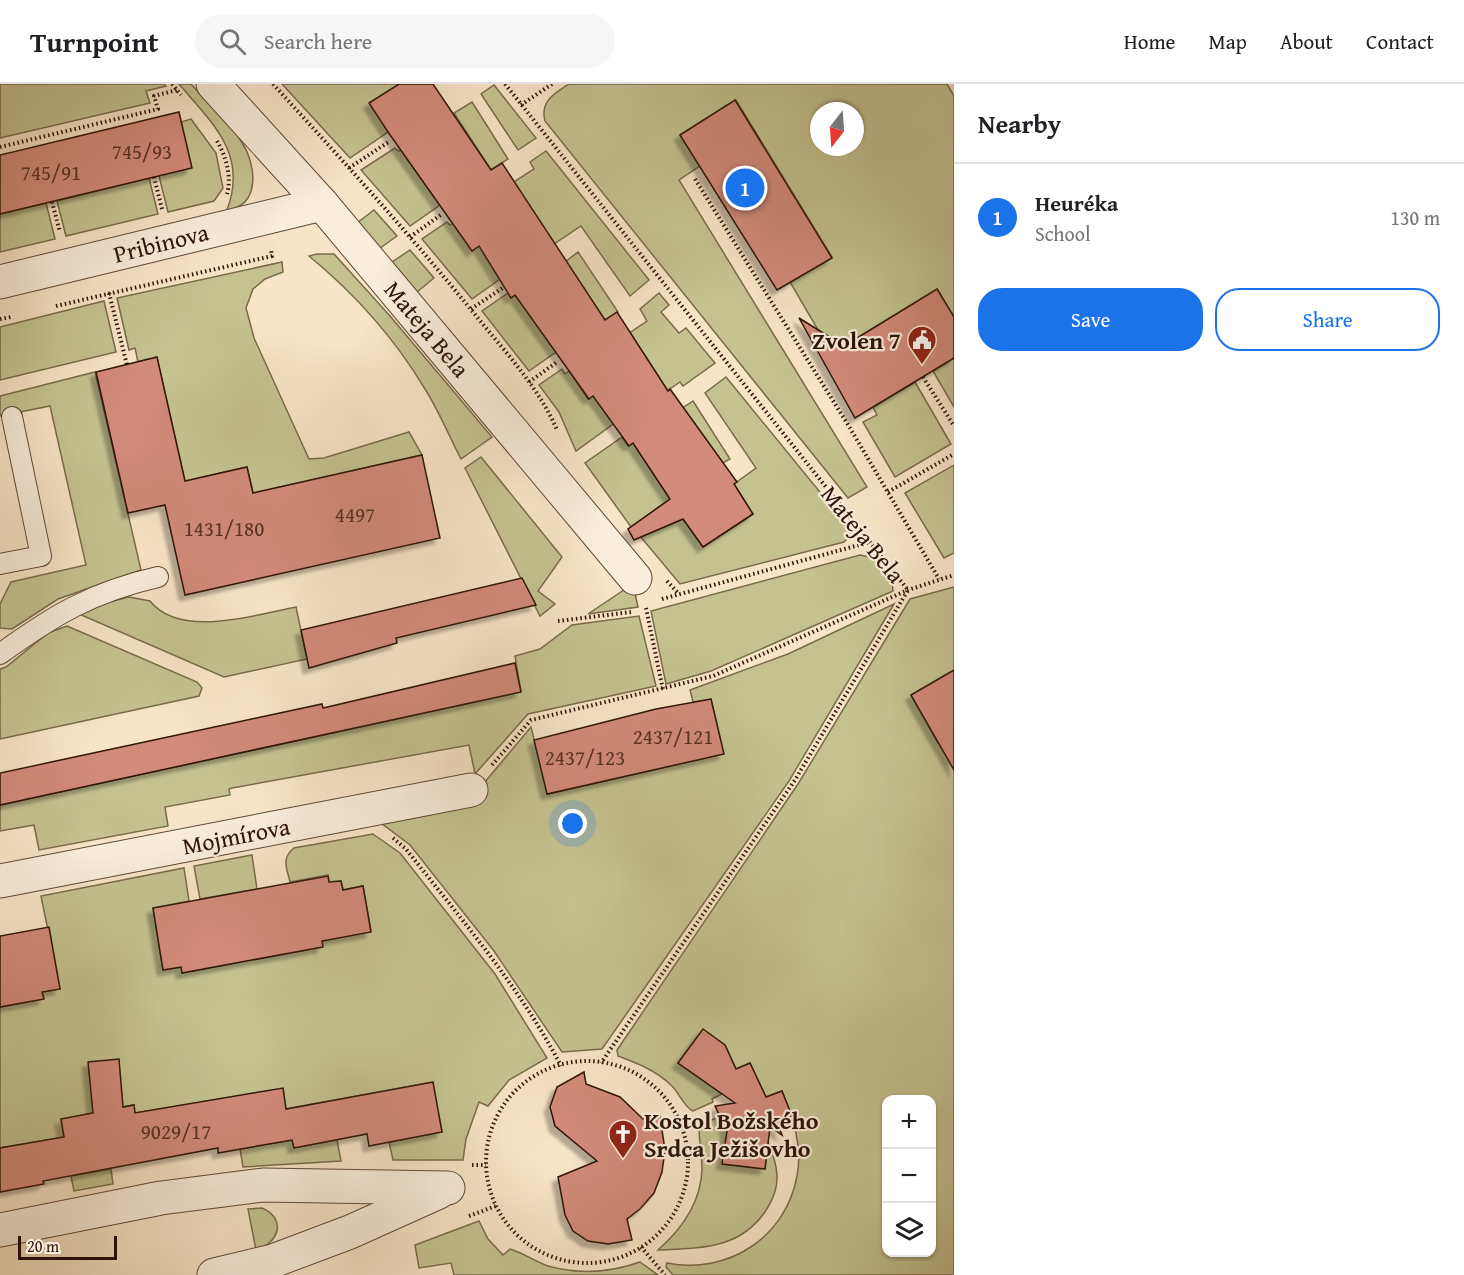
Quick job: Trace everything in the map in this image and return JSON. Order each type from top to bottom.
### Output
[{"type":"street","name":"Mateja Bela","points":[[213,84],[322,204],[635,578]]},
{"type":"street","name":"Pribinova","points":[[0,282],[322,204]]},
{"type":"street","name":"Mojmírova","points":[[0,881],[471,790]]},
{"type":"street","points":[[0,1230],[162,1198],[263,1185],[448,1188],[350,1232],[273,1261],[214,1275]]},
{"type":"lane","points":[[0,564],[41,555],[12,417]]},
{"type":"lane","points":[[0,654],[52,617],[85,599],[123,585],[158,577]]},
{"type":"path","points":[[172,84],[184,99]]},
{"type":"path","points":[[273,84],[350,168],[471,309],[529,382],[548,410],[561,438]]},
{"type":"path","name":"Mateja Bela","points":[[505,84],[908,590]]},
{"type":"path","points":[[521,105],[552,84]]},
{"type":"path","points":[[0,147],[158,110],[154,96],[177,90]]},
{"type":"path","points":[[213,134],[223,152],[229,184],[223,201]]},
{"type":"path","points":[[350,168],[390,141]]},
{"type":"path","points":[[154,177],[162,210]]},
{"type":"path","points":[[695,179],[939,579]]},
{"type":"path","points":[[52,202],[60,234]]},
{"type":"path","points":[[410,237],[442,214]]},
{"type":"path","points":[[471,309],[504,287]]},
{"type":"path","points":[[109,293],[127,365]]},
{"type":"path","points":[[529,382],[557,362]]},
{"type":"path","points":[[923,377],[954,426]]},
{"type":"path","points":[[888,492],[954,454]]},
{"type":"path","points":[[673,587],[679,594],[870,542]]},
{"type":"path","points":[[471,790],[531,720],[663,690],[713,676],[908,590],[954,575]]},
{"type":"path","points":[[601,1063],[795,780],[908,590]]},
{"type":"path","points":[[558,621],[647,613],[663,690]]},
{"type":"path","points":[[389,836],[406,849],[483,946],[520,997],[561,1065]]},
{"type":"path","points":[[601,1063],[616,1065],[636,1075],[655,1088],[670,1104],[687,1146],[688,1169],[684,1191],[675,1212],[662,1230],[641,1247],[625,1256],[603,1262],[580,1263],[558,1259],[537,1250],[519,1237],[504,1220],[493,1200],[487,1178],[486,1156],[490,1133],[499,1112],[512,1094],[529,1079],[561,1065],[601,1063]]},
{"type":"path","points":[[641,1247],[665,1275]]},
{"type":"shaded area","points":[[0,84],[164,84],[166,86],[146,91],[150,103],[0,138]]},
{"type":"shaded area","points":[[179,84],[191,84],[230,126],[246,150],[253,182],[251,192],[238,207],[227,210],[232,190],[233,172],[224,141]]},
{"type":"shaded area","points":[[282,84],[399,84],[388,132],[350,158]]},
{"type":"shaded area","points":[[569,84],[947,84],[954,96],[954,317],[937,289],[846,347],[818,330],[790,282],[832,257],[736,100],[680,135],[700,166],[679,180],[867,487],[848,498],[545,121],[546,103]]},
{"type":"shaded area","points":[[494,85],[536,138],[518,150],[481,94]]},
{"type":"shaded area","points":[[472,102],[508,159],[491,170],[454,113]]},
{"type":"shaded area","points":[[191,119],[216,153],[223,188],[214,201],[168,212],[159,176],[181,122]]},
{"type":"shaded area","points":[[395,148],[398,151],[401,150],[440,205],[410,226],[361,170]]},
{"type":"shaded area","points":[[546,151],[649,280],[630,296],[581,226],[554,244],[503,189],[534,169],[530,162]]},
{"type":"shaded area","points":[[149,178],[158,214],[66,236],[57,201]]},
{"type":"shaded area","points":[[46,203],[55,239],[0,252],[0,214]]},
{"type":"shaded area","points":[[374,210],[397,236],[379,249],[357,223]]},
{"type":"shaded area","points":[[447,222],[450,225],[453,223],[472,250],[481,245],[503,277],[472,299],[422,239]]},
{"type":"shaded area","points":[[410,250],[434,278],[417,292],[392,262]]},
{"type":"shaded area","points":[[578,252],[618,312],[605,320],[565,262]]},
{"type":"shaded area","points":[[334,254],[390,316],[492,437],[461,459],[430,397],[401,352],[358,301],[309,256]]},
{"type":"shaded area","points":[[282,262],[283,272],[265,279],[253,289],[246,308],[254,338],[309,459],[324,458],[409,432],[422,455],[253,493],[247,467],[204,477],[189,499],[157,358],[138,362],[135,348],[129,350],[117,298]]},
{"type":"shaded area","points":[[508,293],[511,298],[515,295],[556,352],[529,371],[482,311]]},
{"type":"shaded area","points":[[659,293],[669,305],[661,312],[679,333],[686,328],[715,363],[683,386],[680,382],[667,391],[619,340],[647,321],[640,309]]},
{"type":"shaded area","points":[[104,301],[116,352],[0,380],[0,327]]},
{"type":"shaded area","points":[[954,358],[954,407],[933,371]]},
{"type":"shaded area","points":[[562,369],[565,374],[569,371],[588,399],[597,393],[616,422],[576,451],[559,412],[539,385]]},
{"type":"shaded area","points":[[95,372],[141,570],[58,599],[12,629],[0,628],[0,604],[11,582],[86,565],[50,406],[0,416],[0,396]]},
{"type":"shaded area","points":[[726,377],[850,529],[850,536],[844,542],[680,584],[640,536],[683,519],[703,547],[753,514],[734,484],[756,468],[705,393]]},
{"type":"shaded area","points":[[915,382],[951,444],[895,477],[863,422],[877,415],[873,407]]},
{"type":"shaded area","points":[[693,401],[730,459],[721,464],[681,409]]},
{"type":"shaded area","points":[[622,437],[628,446],[633,443],[670,499],[631,527],[585,463]]},
{"type":"shaded area","points":[[481,457],[562,557],[538,591],[555,604],[540,616],[465,468]]},
{"type":"shaded area","points":[[954,465],[954,553],[944,558],[905,493]]},
{"type":"shaded area","points":[[860,555],[874,558],[892,582],[893,591],[711,671],[666,684],[651,611]]},
{"type":"shaded area","points":[[633,584],[638,607],[588,614]]},
{"type":"shaded area","points":[[954,587],[954,670],[911,695],[938,743],[954,734],[954,1275],[673,1275],[666,1267],[667,1263],[689,1265],[711,1263],[732,1257],[767,1234],[791,1198],[799,1165],[796,1133],[782,1091],[766,1097],[750,1063],[736,1069],[725,1045],[703,1030],[678,1063],[722,1094],[712,1099],[713,1102],[693,1111],[687,1107],[675,1089],[660,1076],[618,1056],[617,1050],[798,784],[910,599]]},
{"type":"shaded area","points":[[129,597],[150,601],[163,612],[180,619],[199,622],[240,619],[296,607],[307,659],[224,677],[79,614],[98,605]]},
{"type":"shaded area","points":[[894,604],[789,781],[602,1049],[562,1052],[494,951],[410,845],[377,820],[479,789],[531,727],[548,794],[723,754],[711,699],[693,702],[690,690],[788,654]]},
{"type":"shaded area","points":[[639,616],[656,686],[528,714],[475,774],[469,745],[232,788],[229,789],[230,795],[165,807],[168,826],[39,850],[34,825],[0,831],[0,805],[521,692],[515,656],[540,649],[572,625]]},
{"type":"shaded area","points":[[67,626],[197,682],[202,688],[199,696],[0,739],[0,669],[6,667],[48,633]]},
{"type":"shaded area","points":[[373,834],[400,853],[495,974],[547,1058],[509,1080],[488,1106],[479,1102],[466,1139],[463,1160],[393,1160],[389,1142],[442,1132],[432,1082],[286,1109],[283,1089],[135,1113],[133,1105],[61,1119],[64,1137],[0,1148],[0,1007],[43,999],[42,992],[60,989],[41,896],[184,868],[189,901],[153,908],[163,970],[301,951],[322,947],[322,941],[371,931],[363,886],[343,890],[341,881],[329,882],[328,875],[290,882],[286,865],[287,856],[294,848]]},
{"type":"shaded area","points":[[252,855],[257,889],[200,899],[194,866]]},
{"type":"shaded area","points":[[730,1110],[723,1164],[765,1169],[768,1142],[776,1167],[777,1183],[768,1207],[758,1221],[734,1239],[706,1247],[658,1250],[682,1224],[698,1193],[702,1169],[699,1127]]},
{"type":"shaded area","points":[[292,1140],[294,1148],[337,1140],[341,1161],[243,1167],[240,1149]]},
{"type":"shaded area","points":[[111,1169],[113,1184],[74,1191],[71,1176]]},
{"type":"shaded area","points":[[262,1208],[275,1218],[277,1230],[270,1242],[256,1250],[248,1209]]},
{"type":"shaded area","points":[[479,1221],[488,1239],[503,1255],[510,1249],[548,1266],[583,1272],[617,1269],[640,1262],[658,1275],[454,1275],[451,1263],[419,1268],[415,1245]]},
{"type":"building","points":[[399,84],[433,84],[491,170],[502,163],[605,320],[617,312],[668,391],[670,389],[737,482],[734,484],[753,514],[703,547],[683,519],[634,540],[628,529],[670,499],[633,443],[629,446],[593,396],[589,399],[515,295],[511,298],[479,246],[472,251],[369,103]]},
{"type":"building","points":[[735,100],[832,258],[777,290],[680,135]]},
{"type":"building","points":[[179,112],[192,168],[0,214],[0,155]]},
{"type":"building","points":[[937,289],[954,317],[954,358],[855,418],[799,318],[844,346]]},
{"type":"building","points":[[157,357],[185,481],[247,467],[253,493],[422,455],[440,538],[185,595],[165,505],[128,513],[96,372]]},
{"type":"building","points":[[522,578],[536,605],[396,638],[397,643],[309,668],[301,630]]},
{"type":"building","points":[[515,663],[521,692],[0,805],[0,773],[322,704],[323,708]]},
{"type":"building","points":[[954,670],[954,770],[911,695]]},
{"type":"building","points":[[711,699],[724,754],[547,794],[534,740],[656,709]]},
{"type":"building","points":[[328,876],[329,882],[341,881],[343,890],[363,886],[371,932],[322,941],[323,947],[182,973],[181,967],[163,970],[153,908]]},
{"type":"building","points":[[49,927],[60,989],[42,992],[44,999],[0,1007],[0,936]]},
{"type":"building","points":[[703,1029],[725,1045],[736,1069],[750,1063],[766,1097],[782,1091],[792,1116],[777,1122],[782,1135],[770,1127],[765,1169],[722,1164],[727,1131],[715,1106],[735,1103],[678,1063]]},
{"type":"building","points":[[119,1059],[123,1107],[134,1105],[135,1113],[283,1088],[286,1109],[433,1082],[442,1132],[369,1146],[367,1134],[294,1148],[292,1140],[218,1153],[218,1148],[43,1181],[44,1184],[0,1192],[0,1148],[64,1137],[61,1119],[93,1113],[88,1062]]},
{"type":"building","name":"Kostol Božského Srdca Ježišovho","points":[[584,1072],[586,1084],[620,1097],[643,1119],[660,1116],[665,1150],[662,1172],[654,1193],[640,1209],[627,1219],[632,1240],[608,1244],[588,1241],[573,1231],[565,1215],[558,1177],[597,1161],[555,1126],[550,1107],[557,1087]]},
{"type":"place","name":"Heuréka","points":[[745,188]]},
{"type":"place","name":"Zvolen 7","points":[[922,366]]},
{"type":"place","name":"Kostol Božského Srdca Ježišovho","points":[[623,1160]]}]
